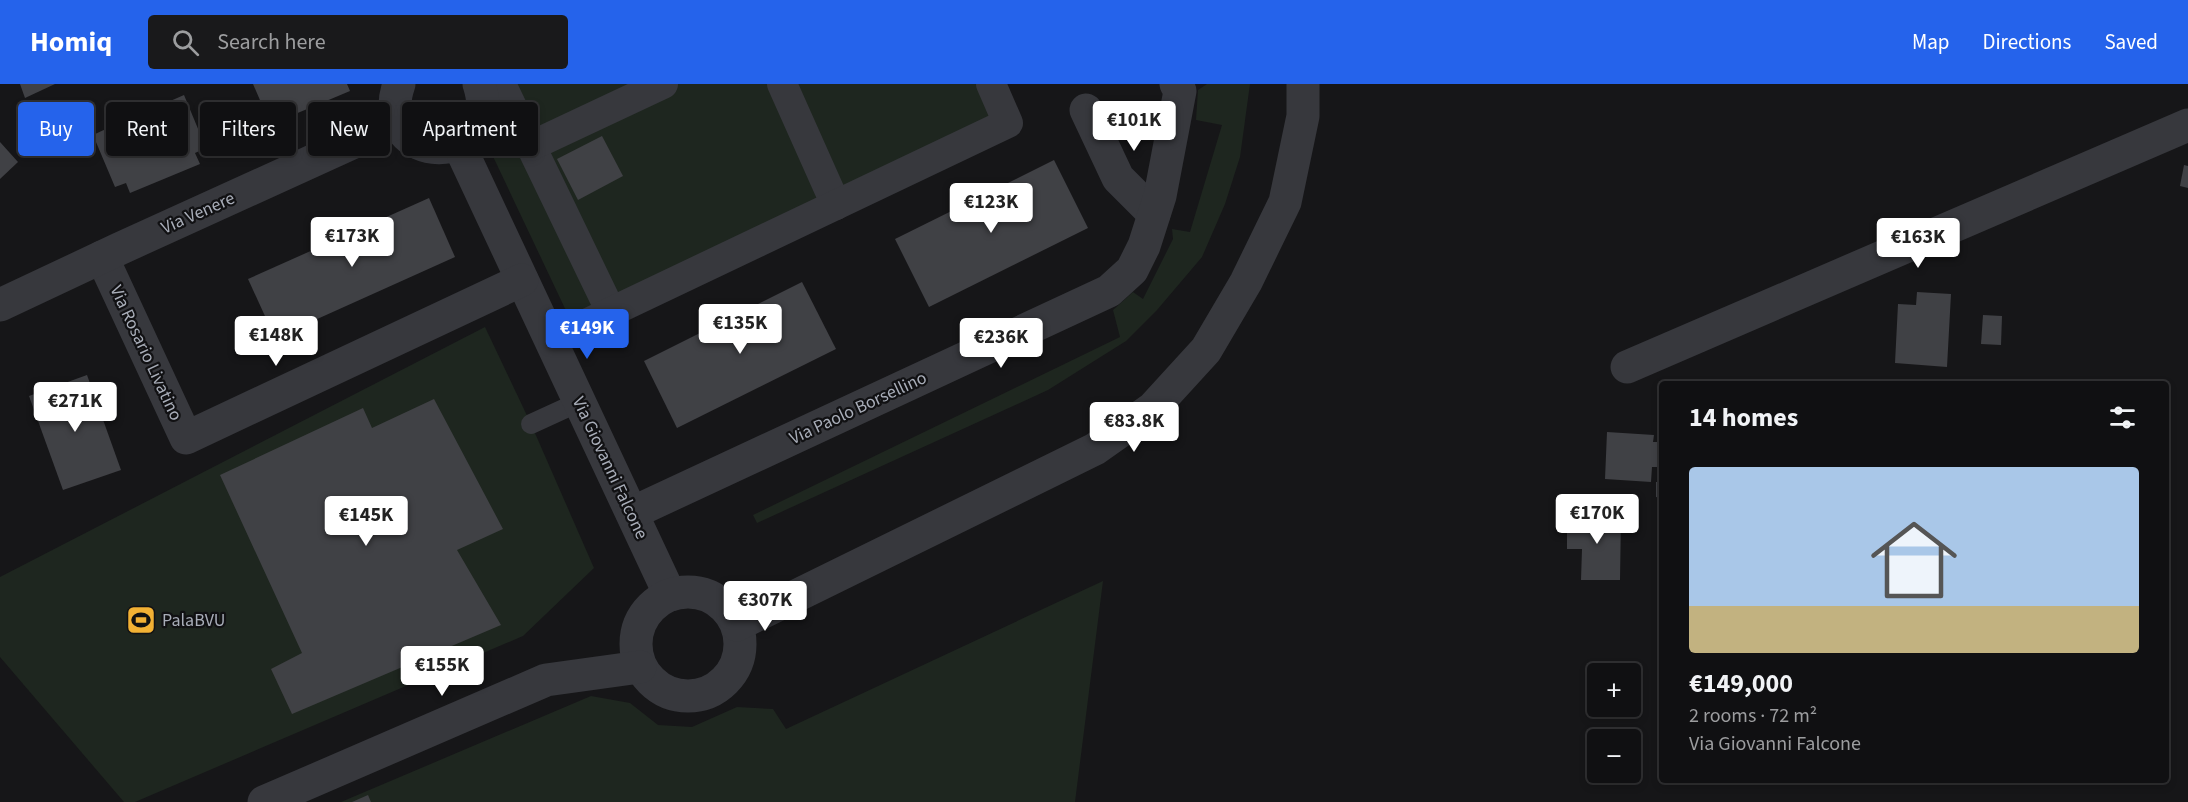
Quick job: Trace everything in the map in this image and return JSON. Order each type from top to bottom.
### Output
[{"type":"street","points":[[399,84],[394,110],[402,129]]},
{"type":"street","points":[[479,84],[483,102]]},
{"type":"street","points":[[501,84],[510,102]]},
{"type":"street","points":[[538,143],[663,84]]},
{"type":"street","points":[[782,84],[836,206]]},
{"type":"street","points":[[550,341],[1008,123],[991,84]]},
{"type":"street","name":"Via Paolo Borsellino","points":[[632,513],[1109,291],[1132,270],[1144,246],[1160,196],[1180,91],[1176,84]]},
{"type":"street","points":[[738,625],[1095,449],[1153,408],[1206,350],[1246,282],[1285,202],[1303,116],[1303,84]]},
{"type":"street","points":[[1086,110],[1118,178],[1154,214]]},
{"type":"street","name":"Via Venere","points":[[0,305],[398,122]]},
{"type":"street","points":[[1628,366],[2188,124]]},
{"type":"street","name":"Via Giovanni Falcone","points":[[464,156],[670,596]]},
{"type":"street","points":[[536,156],[611,312]]},
{"type":"street","name":"Via Rosario Livatino","points":[[102,257],[186,438],[522,280]]},
{"type":"street","points":[[690,591],[705,594],[718,601],[730,612],[738,625],[741,643],[738,660],[730,676],[718,688],[702,695],[686,697],[669,693],[657,687],[640,667],[635,637],[648,609],[660,599],[690,591]]},
{"type":"street","points":[[264,802],[546,680],[640,667]]},
{"type":"lane","points":[[531,424],[579,402]]},
{"type":"shaded area","points":[[497,84],[1000,84],[1019,127],[578,336],[493,156],[538,156],[538,102],[502,102]]},
{"type":"shaded area","points":[[1207,84],[1250,84],[1240,157],[1225,204],[1202,257],[1157,310],[1126,341],[1048,390],[757,523],[753,515],[1120,337],[1113,310],[1133,292],[1143,299],[1173,239],[1172,229],[1190,232],[1222,125],[1196,120],[1198,90]]},
{"type":"shaded area","points":[[485,327],[531,424],[594,568],[523,636],[135,802],[124,802],[0,657],[0,577]]},
{"type":"shaded area","points":[[1103,581],[1075,802],[341,802],[591,696],[630,703],[658,725],[692,727],[737,707],[773,709],[786,729]]},
{"type":"building","points":[[20,84],[55,84],[25,98]]},
{"type":"building","points":[[253,84],[347,84],[350,91],[324,102],[308,102],[308,109],[296,114],[296,102],[261,102]]},
{"type":"building","points":[[184,95],[187,102],[168,102]]},
{"type":"building","points":[[188,105],[200,134],[200,151],[195,153],[200,164],[130,193],[126,183],[115,187],[94,135],[106,129],[106,156],[188,156]]},
{"type":"building","points":[[602,136],[623,176],[578,200],[557,159]]},
{"type":"building","points":[[0,142],[18,162],[0,179]]},
{"type":"building","points":[[1054,160],[1088,228],[929,307],[895,239]]},
{"type":"building","points":[[2184,165],[2188,166],[2188,188],[2180,186]]},
{"type":"building","points":[[429,198],[455,257],[275,338],[248,279]]},
{"type":"building","points":[[802,282],[836,349],[677,428],[644,361]]},
{"type":"building","points":[[1917,292],[1951,294],[1947,367],[1895,363],[1898,304],[1916,305]]},
{"type":"building","points":[[1983,315],[2002,316],[2001,345],[1981,344]]},
{"type":"building","points":[[87,375],[121,470],[63,490],[29,396]]},
{"type":"building","points":[[434,399],[503,529],[457,550],[501,625],[292,714],[271,669],[302,653],[220,475],[363,408],[372,428]]},
{"type":"building","points":[[1607,432],[1654,435],[1653,442],[1659,442],[1659,467],[1652,467],[1651,482],[1605,479]]},
{"type":"building","points":[[1656,482],[1659,482],[1659,498],[1656,497]]},
{"type":"building","points":[[1567,515],[1621,516],[1620,580],[1581,580],[1582,549],[1567,549]]},
{"type":"building","points":[[368,795],[371,802],[352,802]]},
{"type":"place","name":"PalaBVU","points":[[141,620]]}]
